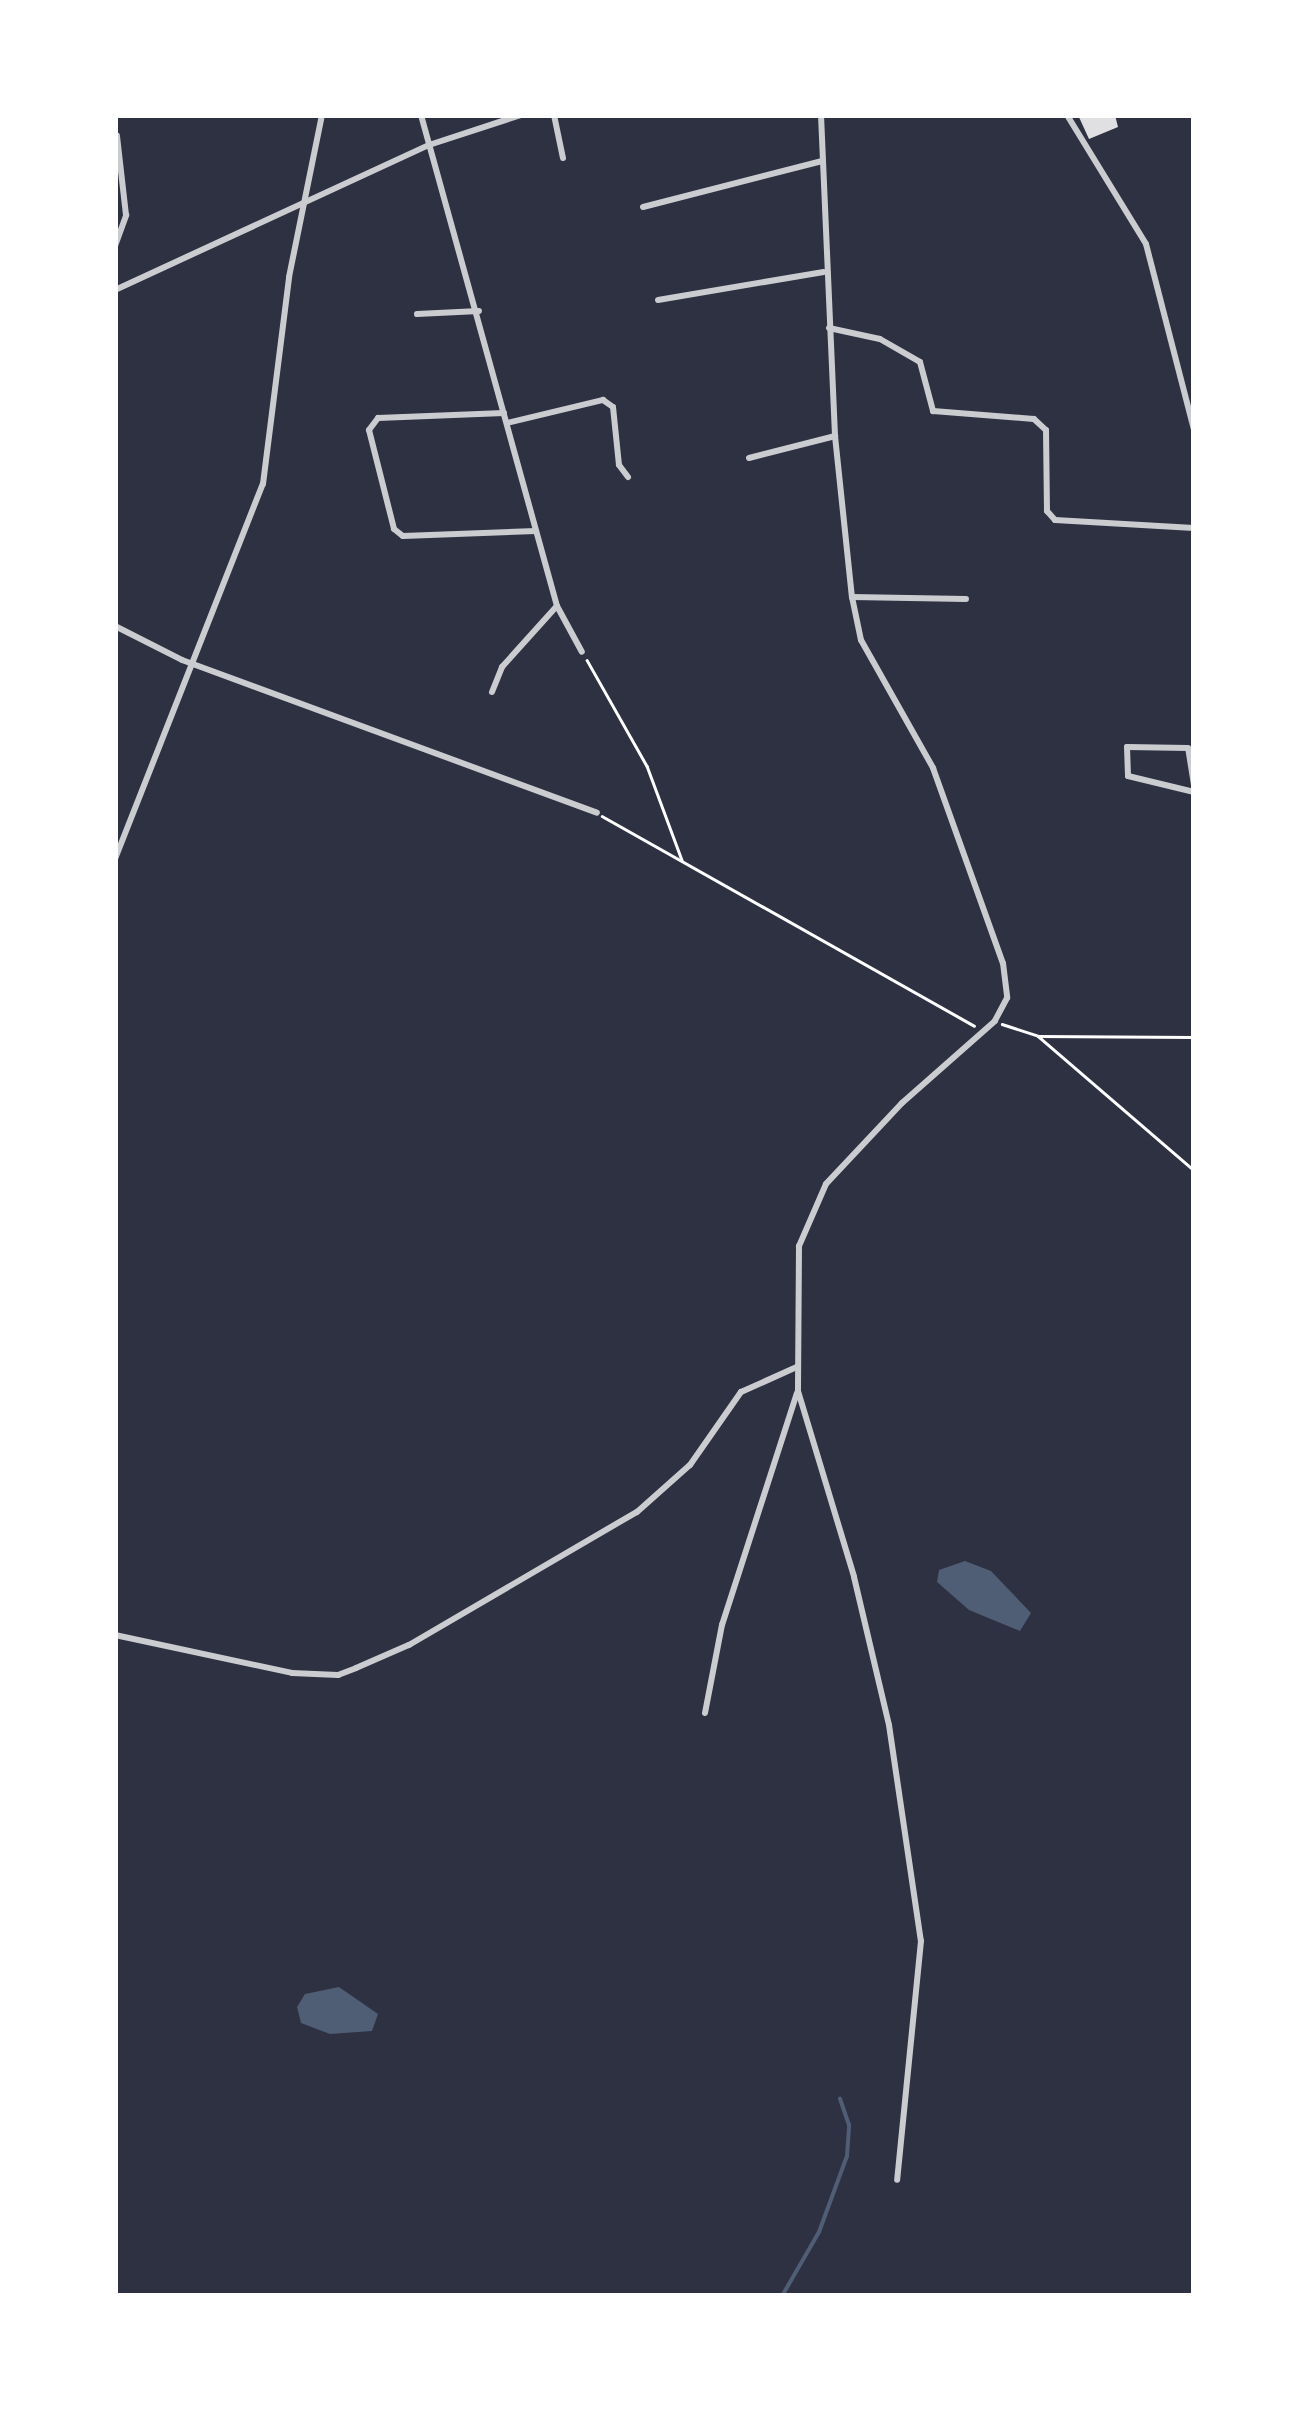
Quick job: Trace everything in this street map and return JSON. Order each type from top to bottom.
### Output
[{"type":"street","points":[[115,859],[190,660],[263,484],[314,143],[322,115]]},
{"type":"street","points":[[421,115],[480,311],[557,606],[582,652]]},
{"type":"street","points":[[116,287],[304,208],[429,145],[521,115]]},
{"type":"street","points":[[554,115],[564,158]]},
{"type":"street","points":[[821,115],[835,436],[852,597],[861,640],[933,768],[1003,963],[1007,998],[995,1021],[889,1116],[826,1184],[808,1214],[799,1246],[798,1390],[854,1577],[889,1725],[920,1940],[897,2180]]},
{"type":"street","points":[[1067,115],[1146,244],[1194,429]]},
{"type":"street","points":[[115,246],[126,215],[117,136]]},
{"type":"street","points":[[643,207],[822,160]]},
{"type":"street","points":[[658,300],[825,272]]},
{"type":"street","points":[[417,314],[480,311]]},
{"type":"street","points":[[828,328],[880,339],[920,362],[933,410],[1034,418],[1046,430],[1047,511],[1056,520],[1194,528]]},
{"type":"street","points":[[507,422],[603,400],[612,407],[618,465],[628,477]]},
{"type":"street","points":[[504,413],[378,418],[368,430],[394,529],[403,536],[536,531]]},
{"type":"street","points":[[749,458],[835,436]]},
{"type":"street","points":[[852,597],[966,599]]},
{"type":"street","points":[[492,692],[502,667],[557,606]]},
{"type":"street","points":[[115,626],[190,660],[596,813]]},
{"type":"street","points":[[1127,747],[1188,748],[1194,788],[1128,776],[1127,747]]},
{"type":"street","points":[[115,1635],[292,1672],[338,1675],[356,1668],[410,1645],[637,1512],[690,1466],[742,1392],[796,1367]]},
{"type":"street","points":[[705,1713],[722,1625],[798,1390]]},
{"type":"path","points":[[582,652],[647,766],[683,861]]},
{"type":"path","points":[[596,813],[982,1030]]},
{"type":"path","points":[[995,1021],[1038,1036],[1194,1037]]},
{"type":"path","points":[[1038,1036],[1194,1170]]},
{"type":"water","points":[[965,1561],[991,1571],[1031,1613],[1020,1631],[969,1610],[937,1582],[939,1570]]},
{"type":"water","points":[[339,1987],[378,2014],[372,2031],[330,2034],[301,2023],[297,2007],[305,1994]]},
{"type":"building","points":[[1078,115],[1115,115],[1118,127],[1089,139]]},
{"type":"waterway","points":[[782,2296],[819,2232],[847,2156],[849,2125],[840,2099]]}]
